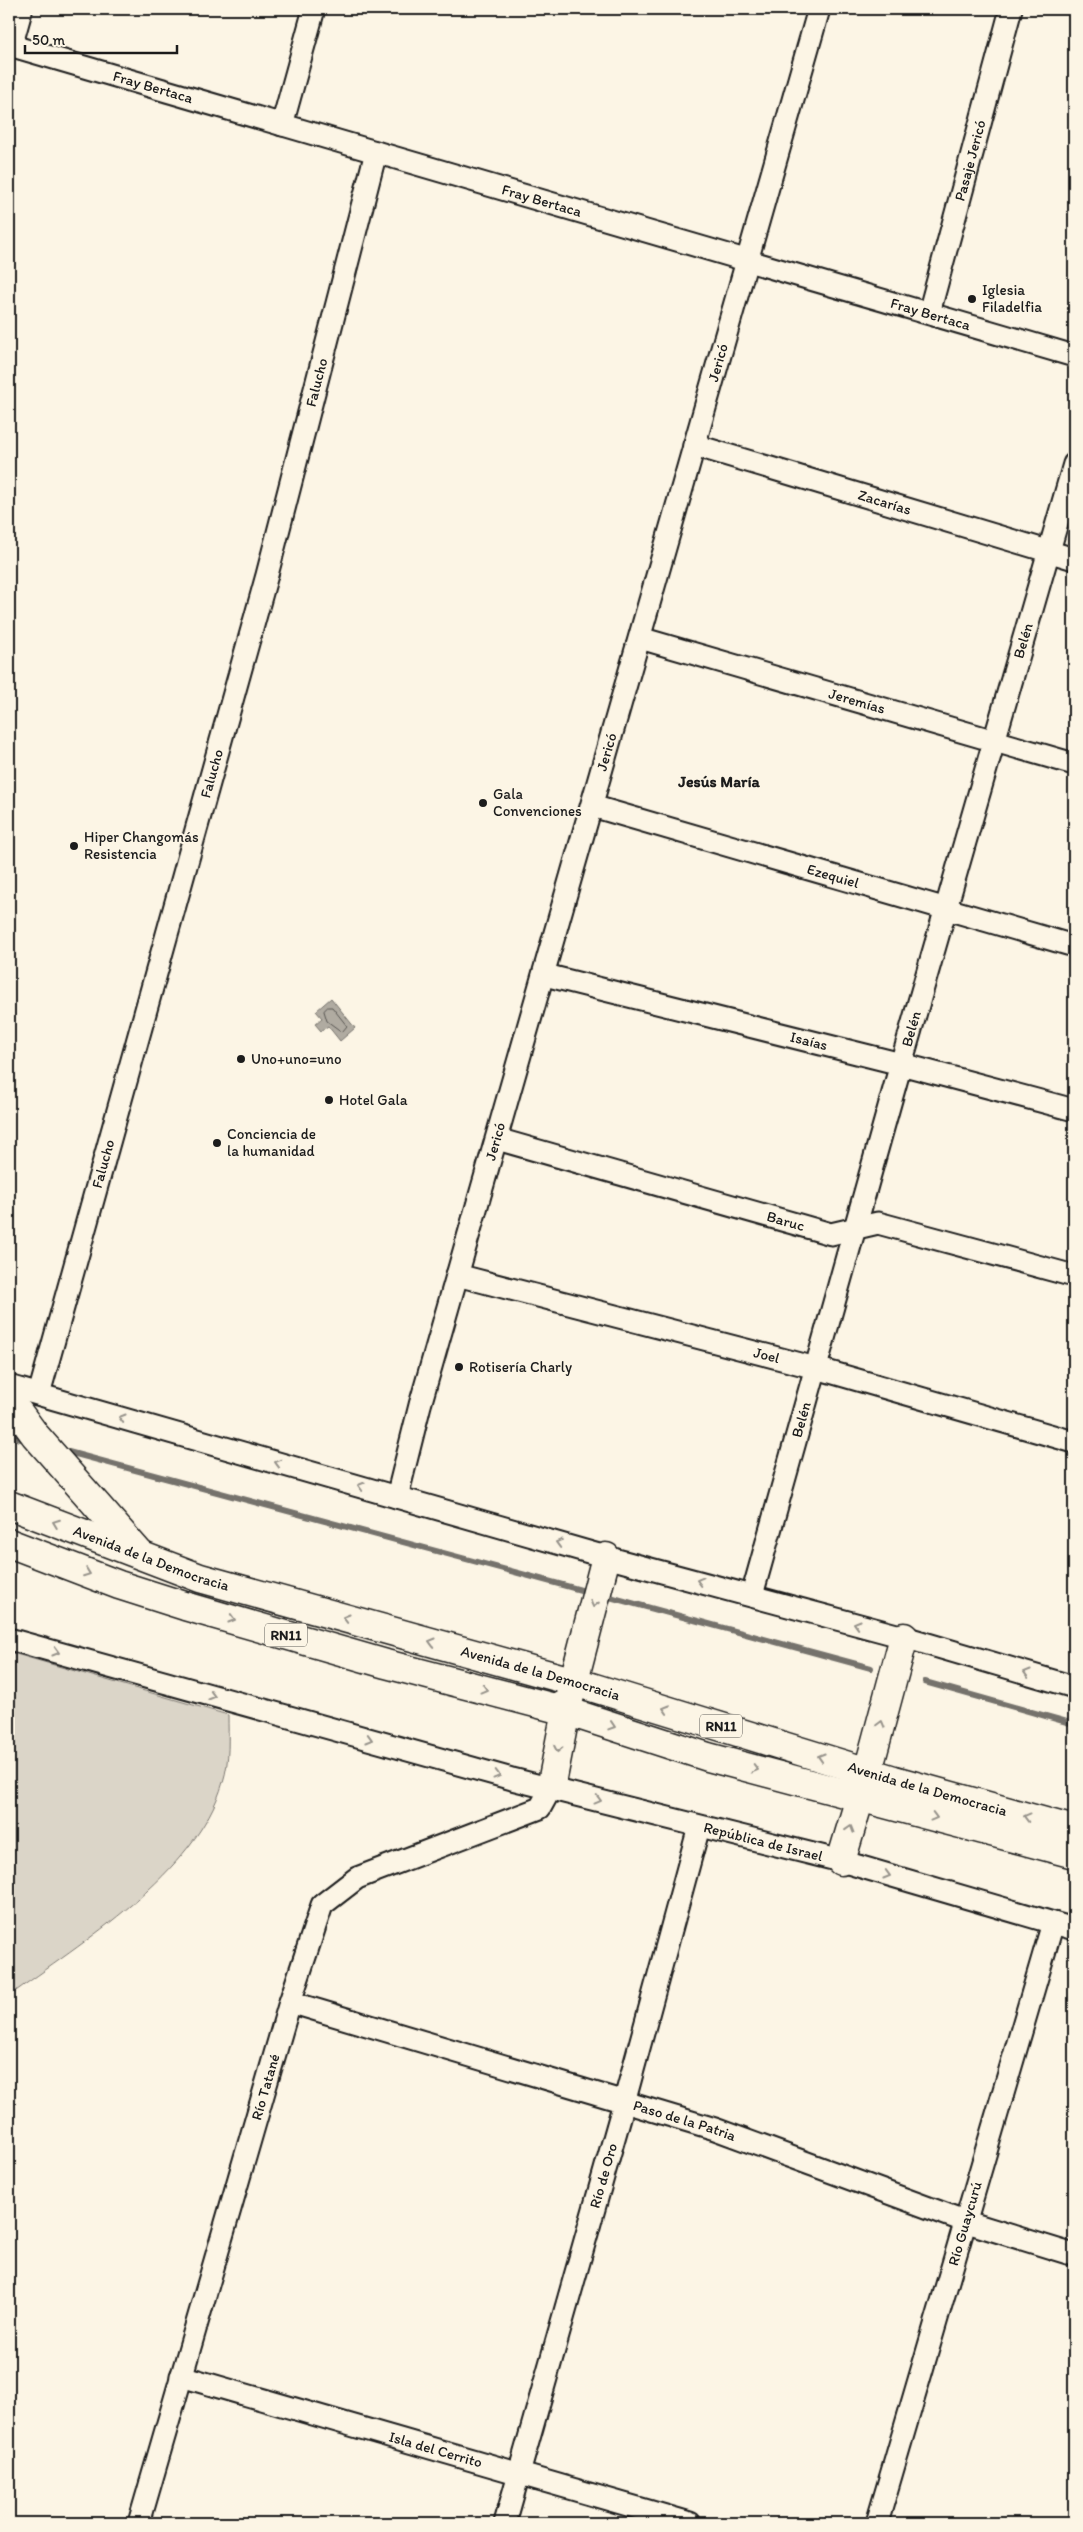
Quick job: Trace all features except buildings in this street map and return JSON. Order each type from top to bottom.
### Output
[{"type":"highway","points":[[9,1405],[19,1413],[35,1435],[144,1557]]},
{"type":"highway","name":"Avenida de la Democracia","points":[[9,1505],[200,1578],[575,1682],[868,1771],[1074,1830]]},
{"type":"highway","name":"Avenida de la Democracia","points":[[9,1544],[119,1585],[185,1606],[386,1664],[566,1711],[708,1757],[1074,1854]]},
{"type":"highway","points":[[551,1788],[566,1711],[606,1557]]},
{"type":"highway","points":[[840,1861],[868,1771],[904,1637]]},
{"type":"main road","points":[[9,45],[19,9]]},
{"type":"street","points":[[282,124],[314,9]]},
{"type":"street","name":"Jericó","points":[[397,1497],[420,1405],[545,975],[819,9]]},
{"type":"street","name":"Pasaje Jericó","points":[[929,313],[1011,9]]},
{"type":"street","name":"Fray Bertaca","points":[[9,45],[1074,356]]},
{"type":"street","name":"Falucho","points":[[39,1394],[268,575],[376,152]]},
{"type":"street","name":"Zacarías","points":[[694,445],[1074,559]]},
{"type":"street","name":"Belén","points":[[752,1595],[1074,464]]},
{"type":"street","name":"Jeremías","points":[[640,638],[1074,764]]},
{"type":"street","name":"Ezequiel","points":[[592,806],[1074,946]]},
{"type":"street","name":"Isaías","points":[[545,975],[902,1064],[1074,1110]]},
{"type":"street","name":"Baruc","points":[[497,1139],[831,1234],[878,1223],[1074,1276]]},
{"type":"street","name":"Joel","points":[[457,1275],[816,1368],[1074,1442]]},
{"type":"street","points":[[9,1386],[606,1557],[1073,1680]]},
{"type":"street","name":"República de Israel","points":[[9,1639],[450,1762],[699,1827],[840,1861],[1074,1929]]},
{"type":"street","name":"Río Tatané","points":[[139,2523],[290,2002],[322,1905],[357,1878],[540,1808],[551,1788]]},
{"type":"street","name":"Río de Oro","points":[[505,2523],[624,2103],[699,1827]]},
{"type":"street","name":"Río Guaycurú","points":[[877,2523],[967,2222],[1053,1923]]},
{"type":"street","name":"Paso de la Patria","points":[[290,2002],[715,2129],[967,2222],[1074,2255]]},
{"type":"street","name":"Isla del Cerrito","points":[[181,2376],[519,2472],[690,2523]]},
{"type":"shaded area","points":[[9,1652],[228,1715],[228,1757],[223,1782],[209,1815],[189,1846],[163,1876],[101,1929],[9,1996]]},
{"type":"water","points":[[331,998],[355,1028],[340,1041],[328,1026],[321,1031],[315,1024],[322,1018],[316,1011]]},
{"type":"waterway","points":[[9,1436],[29,1441]]},
{"type":"waterway","points":[[61,1450],[581,1590]]},
{"type":"waterway","points":[[606,1596],[871,1668]]},
{"type":"waterway","points":[[925,1682],[1074,1724]]},
{"type":"place","name":"Iglesia Filadelfia","points":[[972,299]]},
{"type":"place","name":"Gala Convenciones","points":[[483,803]]},
{"type":"place","name":"Hiper Changomás Resistencia","points":[[74,846]]},
{"type":"place","name":"Uno+uno=uno","points":[[241,1059]]},
{"type":"place","name":"Hotel Gala","points":[[329,1100]]},
{"type":"place","name":"Conciencia de la humanidad","points":[[217,1143]]},
{"type":"place","name":"Rotisería Charly","points":[[459,1367]]},
{"type":"district","name":"Jesús María","points":[[719,781]]}]
